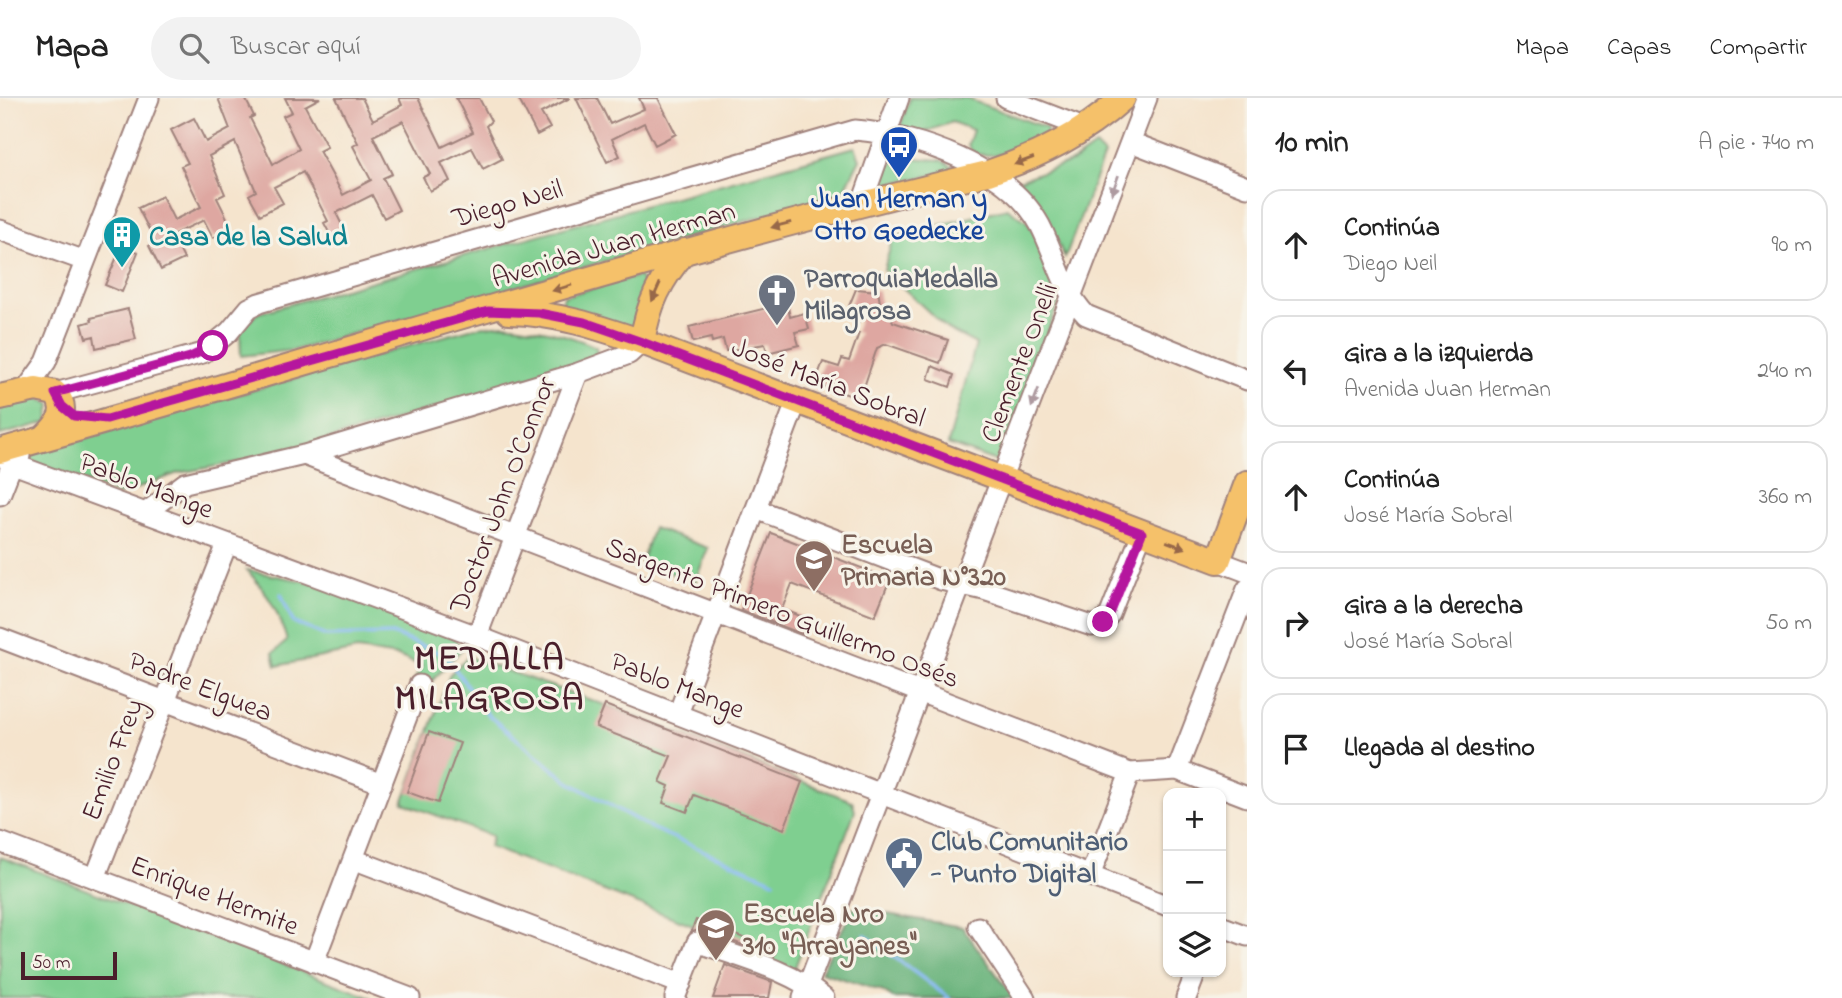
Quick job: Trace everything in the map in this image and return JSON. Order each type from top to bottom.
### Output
[{"type":"main road","name":"Avenida Juan Herman","points":[[4,472],[36,441],[107,419],[488,311],[685,251],[862,203],[988,173],[1033,158],[1084,128],[1123,98]]},
{"type":"main road","points":[[642,342],[653,297],[664,274],[685,251]]},
{"type":"main road","name":"José María Sobral","points":[[488,311],[539,313],[584,322],[797,400],[1218,561]]},
{"type":"main road","points":[[0,397],[24,391],[57,397],[61,419],[36,441]]},
{"type":"main road","name":"Avenida Juan Herman","points":[[57,397],[74,416],[107,419]]},
{"type":"main road","points":[[1218,561],[1247,483]]},
{"type":"street","points":[[24,391],[46,362],[149,98]]},
{"type":"street","points":[[862,203],[899,98]]},
{"type":"street","points":[[1006,98],[1084,128]]},
{"type":"street","name":"Clemente Onelli","points":[[806,991],[1147,98]]},
{"type":"street","name":"Diego Neil","points":[[57,397],[203,353],[249,308],[259,303],[855,130],[887,135],[945,151],[988,173],[1022,200],[1034,214],[1072,300]]},
{"type":"street","points":[[1130,142],[1247,187]]},
{"type":"street","points":[[0,230],[85,261]]},
{"type":"street","points":[[1072,300],[1086,315],[1247,380]]},
{"type":"street","points":[[145,513],[185,483],[304,455],[578,373],[629,354],[642,342]]},
{"type":"street","points":[[46,362],[57,397]]},
{"type":"street","name":"Doctor John O'Connor","points":[[477,636],[578,373]]},
{"type":"street","points":[[678,714],[797,400]]},
{"type":"street","name":"Sargento Primero Guillermo Osés","points":[[304,455],[920,695],[1130,773],[1177,770],[1247,797]]},
{"type":"street","name":"Pablo Mange","points":[[4,472],[145,513],[477,636],[1163,904]]},
{"type":"street","points":[[756,509],[961,585],[1092,626],[1103,622],[1110,614],[1142,533]]},
{"type":"street","name":"Emilio Frey","points":[[95,878],[227,544]]},
{"type":"street","name":"José María Sobral","points":[[1218,561],[1247,572]]},
{"type":"street","points":[[1177,770],[1247,589]]},
{"type":"street","name":"Padre Elguea","points":[[0,638],[382,784]]},
{"type":"street","points":[[314,962],[419,685]]},
{"type":"street","points":[[1090,876],[1130,773]]},
{"type":"street","name":"Enrique Hermite","points":[[0,842],[410,998]]},
{"type":"street","points":[[353,859],[678,991],[697,942],[824,998]]},
{"type":"street","points":[[978,927],[1025,998]]},
{"type":"street","points":[[1226,928],[1247,936]]},
{"type":"street","points":[[1186,998],[1194,977]]},
{"type":"green space","points":[[910,98],[965,98],[1047,128],[1047,136],[1011,152],[991,155],[973,153],[968,145],[973,130],[952,122],[917,135],[901,131]]},
{"type":"green space","points":[[1095,146],[1104,155],[1065,258],[1049,224],[1016,181],[1074,161]]},
{"type":"green space","points":[[855,147],[860,159],[843,193],[295,350],[241,356],[240,329],[258,313]]},
{"type":"green space","points":[[898,157],[941,160],[959,170],[877,186],[878,177]]},
{"type":"green space","points":[[1007,208],[1026,221],[1043,245],[1059,301],[1001,463],[948,444],[976,344],[947,329],[884,270],[893,237]]},
{"type":"green space","points":[[639,276],[643,284],[633,329],[565,308],[562,303],[564,296]]},
{"type":"green space","points":[[505,324],[574,338],[596,347],[597,355],[591,362],[273,456],[178,473],[120,495],[30,461],[34,452],[477,327]]},
{"type":"green space","points":[[36,397],[51,404],[48,422],[0,435],[0,406]]},
{"type":"green space","points":[[653,528],[708,548],[695,582],[641,562]]},
{"type":"green space","points":[[247,570],[313,583],[453,637],[462,649],[431,682],[415,679],[422,666],[398,656],[357,650],[276,666],[273,653],[287,641],[272,603]]},
{"type":"green space","points":[[468,657],[605,705],[852,801],[855,811],[792,975],[690,936],[693,925],[489,847],[492,836],[403,803],[450,674]]},
{"type":"green space","points":[[0,857],[372,998],[0,998]]},
{"type":"green space","points":[[853,908],[962,927],[1014,998],[893,998],[881,991],[821,972]]},
{"type":"building","points":[[218,98],[245,98],[254,116],[250,118],[273,164],[299,149],[283,116],[292,112],[285,98],[320,98],[305,106],[327,147],[319,151],[343,195],[371,180],[353,146],[358,143],[336,98],[362,98],[373,120],[402,105],[399,98],[418,98],[442,147],[473,132],[456,98],[479,98],[491,121],[486,126],[502,159],[483,169],[472,148],[441,163],[450,181],[430,191],[423,177],[430,174],[403,121],[373,136],[392,174],[383,178],[399,210],[384,218],[372,195],[336,213],[345,231],[332,238],[324,223],[328,221],[303,172],[274,187],[283,203],[260,215],[249,195],[256,191],[235,142],[209,156],[225,194],[217,198],[232,228],[213,238],[204,220],[172,235],[184,259],[161,270],[149,246],[156,243],[138,208],[162,196],[174,220],[201,207],[181,166],[188,163],[171,130],[194,118],[206,142],[230,129]]},
{"type":"building","points":[[518,98],[570,98],[541,113],[550,128],[537,135]]},
{"type":"building","points":[[576,98],[597,98],[610,124],[644,109],[639,98],[658,98],[676,134],[655,145],[644,123],[612,139],[620,156],[607,162]]},
{"type":"building","name":"Casa de la Salud","points":[[122,245],[138,252],[122,292],[105,285]]},
{"type":"building","points":[[856,289],[878,291],[882,314],[889,311],[893,322],[948,340],[940,363],[886,344],[877,348],[860,399],[815,383],[823,362],[839,367],[842,359],[849,361],[859,333],[855,332],[860,318],[849,306]]},
{"type":"building","points":[[787,303],[790,317],[805,313],[809,329],[795,332],[799,345],[767,353],[765,344],[726,351],[723,339],[712,342],[711,338],[693,342],[689,327]]},
{"type":"building","points":[[128,309],[136,339],[96,348],[94,336],[86,338],[82,324],[92,321],[91,318]]},
{"type":"building","points":[[932,366],[954,375],[950,387],[928,379]]},
{"type":"building","name":"Escuela Primaria N°320","points":[[771,533],[890,579],[875,616],[792,584],[782,609],[808,619],[802,634],[741,610]]},
{"type":"building","points":[[605,705],[802,782],[784,829],[694,795],[687,812],[663,803],[669,786],[660,782],[671,756],[596,727]]},
{"type":"building","points":[[429,732],[460,743],[438,803],[407,792]]},
{"type":"building","points":[[696,920],[776,950],[774,956],[701,930],[691,932]]},
{"type":"building","points":[[725,965],[772,982],[769,998],[713,998]]},
{"type":"waterway","points":[[281,594],[293,622],[326,636],[392,634],[445,655],[488,715],[569,782],[651,828],[774,881]]},
{"type":"waterway","points":[[865,935],[949,998]]},
{"type":"place","name":"Juan Herman y Otto Goedecke","points":[[899,179]]},
{"type":"place","name":"Casa de la Salud","points":[[122,269]]},
{"type":"place","name":"ParroquiaMedalla Milagrosa","points":[[777,327]]},
{"type":"place","name":"Escuela Primaria N°320","points":[[814,593]]},
{"type":"place","name":"Club Comunitario - Punto Digital","points":[[904,890]]},
{"type":"place","name":"Escuela Nro 310 \"Arrayanes\"","points":[[716,962]]},
{"type":"district","name":"MEDALLA MILAGROSA","points":[[490,677]]},
{"type":"route","points":[[213,346],[190,357],[55,393],[62,406],[74,416],[107,419],[488,311],[539,313],[584,322],[797,400],[1142,533],[1110,614],[1103,622]]}]
